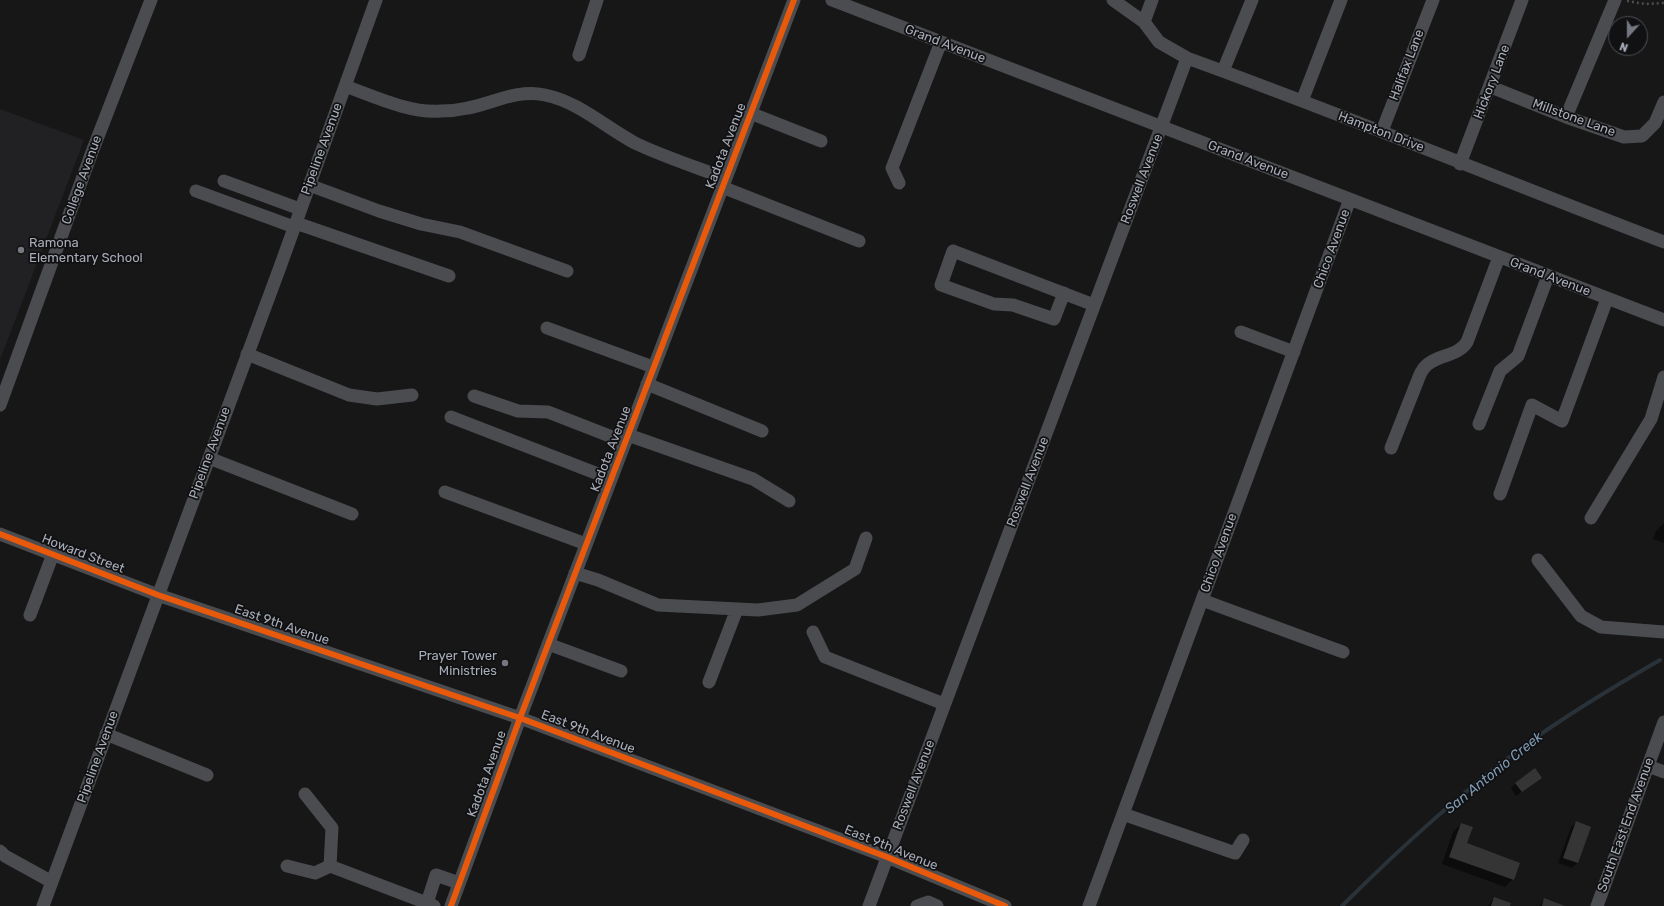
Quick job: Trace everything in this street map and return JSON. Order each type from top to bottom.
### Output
[{"type":"street","name":"College Avenue","points":[[0,405],[92,152],[151,0]]},
{"type":"street","name":"Pipeline Avenue","points":[[43,906],[295,225],[376,0]]},
{"type":"street","points":[[579,55],[597,0]]},
{"type":"street","name":"Kadota Avenue","points":[[451,906],[548,644],[794,0]]},
{"type":"street","name":"Grand Avenue","points":[[832,0],[1664,320]]},
{"type":"street","name":"Hampton Drive","points":[[1113,0],[1144,22],[1159,42],[1187,58],[1382,131],[1460,164],[1664,242]]},
{"type":"street","points":[[1144,22],[1152,0]]},
{"type":"street","points":[[1223,71],[1252,0]]},
{"type":"street","points":[[1302,101],[1341,0]]},
{"type":"street","name":"Halifax Lane","points":[[1382,131],[1433,0]]},
{"type":"street","name":"Hickory Lane","points":[[1460,164],[1491,87],[1522,0]]},
{"type":"street","points":[[1566,116],[1615,0]]},
{"type":"street","points":[[899,183],[892,168],[941,42]]},
{"type":"street","name":"Roswell Avenue","points":[[868,906],[1187,58]]},
{"type":"street","points":[[345,86],[406,107],[439,112],[468,108],[506,97],[528,93],[546,95],[590,113],[604,124],[637,144],[859,241]]},
{"type":"street","name":"Millstone Lane","points":[[1491,87],[1624,137],[1642,136],[1655,124],[1664,102]]},
{"type":"street","points":[[750,113],[821,141]]},
{"type":"street","points":[[224,181],[300,209]]},
{"type":"street","points":[[309,185],[379,212],[420,224],[460,232],[568,271]]},
{"type":"street","points":[[196,191],[449,276]]},
{"type":"street","name":"Chico Avenue","points":[[1089,906],[1350,200]]},
{"type":"street","points":[[1064,293],[1054,319],[1013,305],[994,304],[942,285],[953,251],[1064,293],[1094,305]]},
{"type":"street","points":[[1392,448],[1423,370],[1432,361],[1460,350],[1467,342],[1499,257]]},
{"type":"street","points":[[1479,424],[1500,371],[1518,356],[1548,276]]},
{"type":"street","points":[[1500,494],[1532,405],[1562,421],[1607,299]]},
{"type":"street","points":[[548,328],[653,367]]},
{"type":"street","points":[[1241,332],[1294,352]]},
{"type":"street","points":[[247,354],[349,396],[377,399],[412,395]]},
{"type":"street","points":[[1591,518],[1651,419],[1664,378]]},
{"type":"street","points":[[647,384],[762,431]]},
{"type":"street","points":[[474,396],[518,411],[548,412],[753,480],[789,501]]},
{"type":"street","points":[[451,417],[611,479]]},
{"type":"street","points":[[209,458],[352,514]]},
{"type":"street","points":[[445,492],[586,544]]},
{"type":"street","name":"Howard Street","points":[[0,534],[158,594]]},
{"type":"street","points":[[575,573],[598,580],[658,605],[758,610],[797,605],[855,569],[866,538]]},
{"type":"street","points":[[30,615],[53,554]]},
{"type":"street","points":[[1538,560],[1581,616],[1601,627],[1664,632]]},
{"type":"street","name":"East 9th Avenue","points":[[158,594],[520,718],[886,857],[1005,906]]},
{"type":"street","points":[[1202,600],[1343,652]]},
{"type":"street","points":[[709,682],[738,609]]},
{"type":"street","points":[[813,632],[825,657],[944,704]]},
{"type":"street","points":[[548,644],[621,671]]},
{"type":"street","name":"South East End Avenue","points":[[1597,906],[1664,722]]},
{"type":"street","points":[[106,734],[207,775]]},
{"type":"street","points":[[1648,766],[1664,772]]},
{"type":"street","points":[[305,794],[332,828],[330,866]]},
{"type":"street","points":[[1123,814],[1235,853],[1243,840]]},
{"type":"street","points":[[0,850],[5,856],[52,882]]},
{"type":"street","points":[[288,866],[314,873],[330,866],[430,905],[436,875],[459,883]]},
{"type":"street","points":[[917,906],[928,902],[937,906]]},
{"type":"path","points":[[1626,0],[1645,4],[1664,3]]},
{"type":"shaded area","name":"Ramona Elementary School","points":[[0,109],[84,140],[0,360]]},
{"type":"building","points":[[1535,768],[1542,778],[1522,792],[1515,783]]},
{"type":"building","points":[[1576,821],[1591,827],[1578,863],[1563,858]]},
{"type":"building","points":[[1461,823],[1473,827],[1467,843],[1520,863],[1514,880],[1449,857]]},
{"type":"building","points":[[1494,897],[1511,903],[1510,906],[1491,906]]},
{"type":"building","points":[[1544,898],[1565,906],[1542,906]]},
{"type":"waterway","name":"San Antonio Creek","points":[[1342,906],[1430,823],[1500,764],[1574,712],[1660,660]]},
{"type":"cycle path","points":[[451,906],[520,718],[794,0]]},
{"type":"cycle path","points":[[0,534],[158,595],[520,718],[887,857],[1005,906]]},
{"type":"place","name":"Ramona Elementary School","points":[[21,250]]},
{"type":"place","name":"Prayer Tower Ministries","points":[[505,663]]}]
